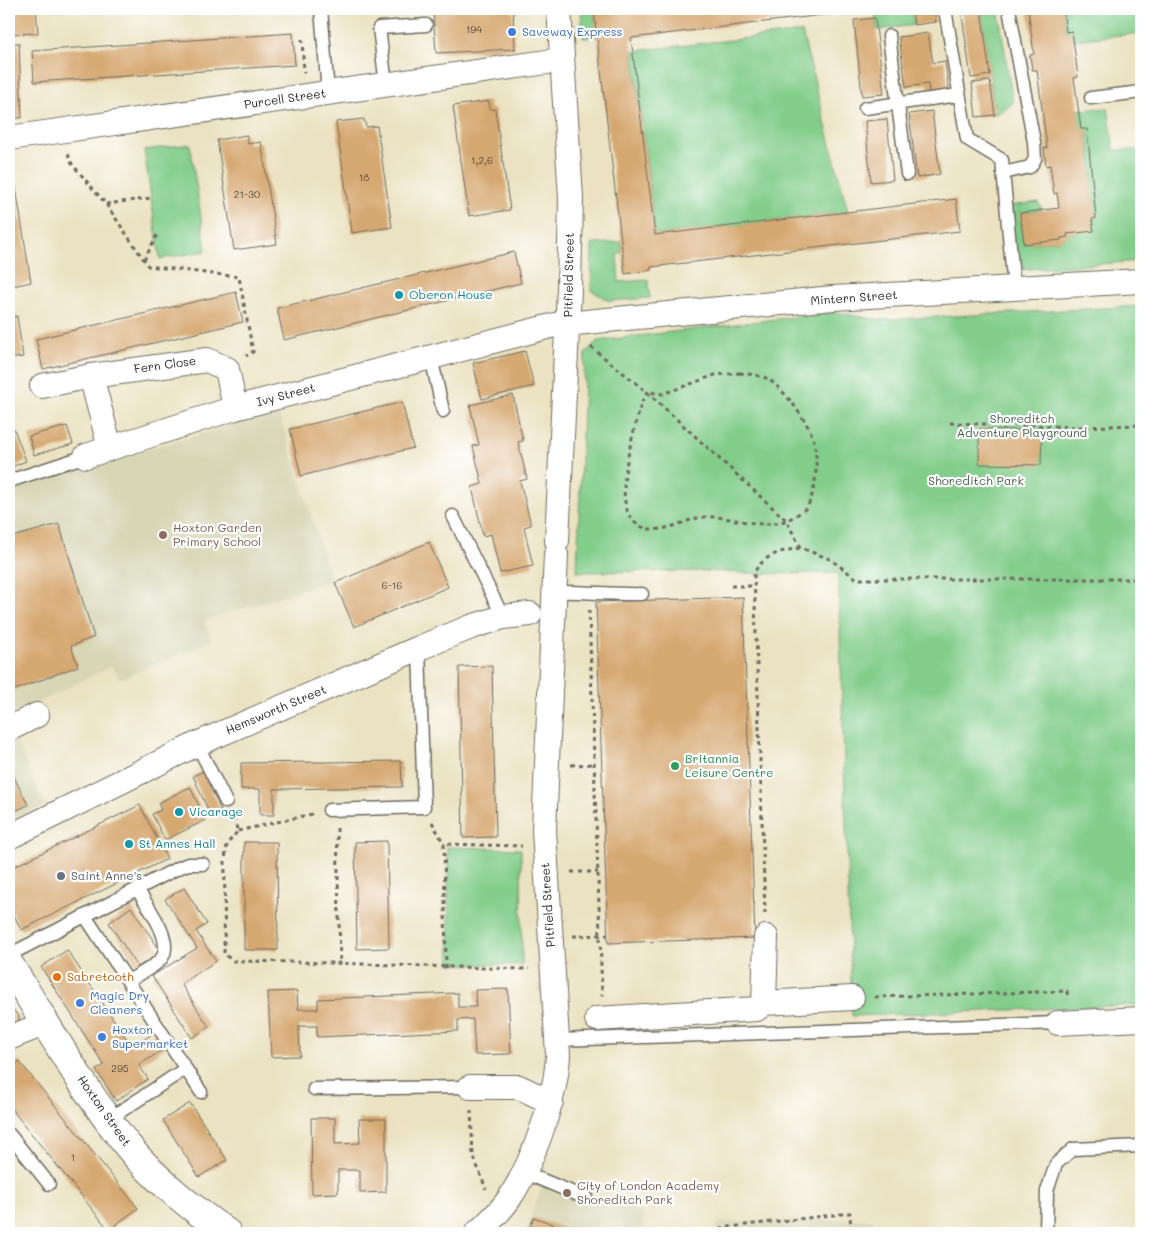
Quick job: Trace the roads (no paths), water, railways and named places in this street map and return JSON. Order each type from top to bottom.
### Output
[{"type":"street","name":"Pitfield Street","points":[[477,1233],[501,1210],[510,1198],[552,1102],[557,1080],[557,1040],[544,847],[556,548],[568,324],[571,198],[559,9]]},
{"type":"street","name":"Purcell Street","points":[[9,138],[561,60]]},
{"type":"street","name":"Mintern Street","points":[[568,324],[833,298],[1141,281]]},
{"type":"street","name":"Ivy Street","points":[[86,456],[235,408],[556,325],[568,324]]},
{"type":"street","name":"Fern Close","points":[[42,386],[91,376],[207,360],[227,368],[235,408]]},
{"type":"street","points":[[91,376],[110,448]]},
{"type":"street","name":"Hemsworth Street","points":[[9,837],[197,744],[419,648],[471,626],[503,617],[530,614]]},
{"type":"street","points":[[9,729],[38,715]]},
{"type":"street","points":[[764,1004],[766,930]]},
{"type":"street","name":"Hoxton Street","points":[[9,964],[109,1119],[140,1159],[195,1209],[227,1233]]},
{"type":"street","points":[[600,1019],[757,1009],[764,1004],[852,998]]},
{"type":"street","points":[[1063,1022],[1141,1019]]},
{"type":"street","points":[[9,1038],[46,1024]]},
{"type":"street","points":[[470,1087],[519,1087],[552,1102]]},
{"type":"lane","points":[[317,94],[321,9]]},
{"type":"lane","points":[[945,9],[967,139],[1002,160],[1014,289]]},
{"type":"lane","points":[[1003,173],[1030,167],[1035,159],[1034,142],[1009,9]]},
{"type":"lane","points":[[386,85],[379,28],[426,26]]},
{"type":"lane","points":[[889,36],[907,174]]},
{"type":"lane","points":[[1091,98],[1141,92]]},
{"type":"lane","points":[[865,108],[959,95]]},
{"type":"lane","points":[[431,357],[443,411]]},
{"type":"lane","name":"Ivy Street","points":[[9,481],[86,456]]},
{"type":"lane","points":[[453,516],[503,617]]},
{"type":"lane","name":"Hemsworth Street","points":[[530,614],[588,592],[607,595],[642,594]]},
{"type":"lane","points":[[333,810],[424,808],[419,648]]},
{"type":"lane","points":[[197,744],[226,802]]},
{"type":"lane","points":[[9,956],[176,868],[188,864],[203,864]]},
{"type":"lane","points":[[128,981],[159,962],[166,946],[164,936],[137,889]]},
{"type":"lane","points":[[85,916],[201,1092]]},
{"type":"lane","points":[[557,1040],[1063,1022]]},
{"type":"lane","points":[[109,1119],[185,1068]]},
{"type":"lane","points":[[314,1089],[470,1087]]},
{"type":"lane","points":[[9,1134],[49,1184]]},
{"type":"lane","points":[[1046,1233],[1047,1191],[1056,1164],[1074,1148],[1141,1146]]},
{"type":"lane","points":[[523,1172],[586,1198]]},
{"type":"place","name":"Saveway Express","points":[[512,32]]},
{"type":"place","name":"Oberon House","points":[[399,295]]},
{"type":"place","name":"Hoxton Garden Primary School","points":[[163,535]]},
{"type":"place","name":"Britannia Leisure Centre","points":[[675,766]]},
{"type":"place","name":"Vicarage","points":[[179,812]]},
{"type":"place","name":"St Annes Hall","points":[[129,844]]},
{"type":"place","name":"Saint Anne's","points":[[61,876]]},
{"type":"place","name":"Sabretooth","points":[[57,977]]},
{"type":"place","name":"Magic Dry Cleaners","points":[[80,1003]]},
{"type":"place","name":"Hoxton Supermarket","points":[[102,1037]]},
{"type":"place","name":"City of London Academy Shoreditch Park","points":[[567,1193]]},
{"type":"park label","name":"Shoreditch Adventure Playground","points":[[1022,426]]},
{"type":"park label","name":"Shoreditch Park","points":[[976,481]]}]
